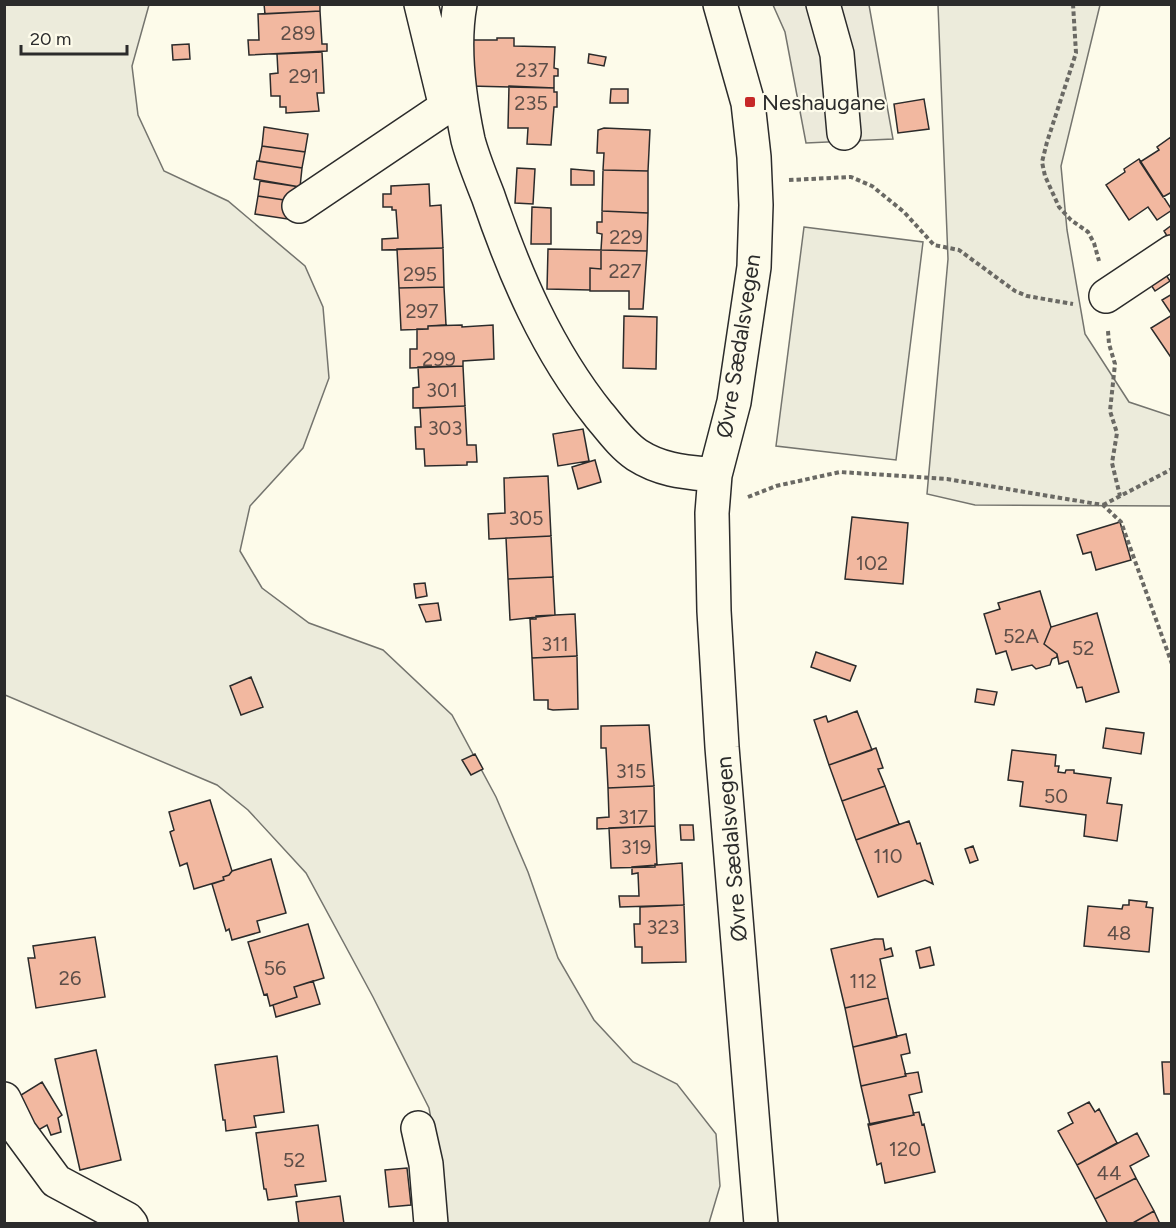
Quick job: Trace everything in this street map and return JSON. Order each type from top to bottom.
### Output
[{"type":"street","points":[[421,4],[446,107],[468,141]]},
{"type":"street","points":[[460,4],[455,30],[457,65],[468,141],[505,248],[536,318],[577,388],[611,430],[635,454],[663,469],[715,475]]},
{"type":"street","name":"Øvre Sædalsvegen","points":[[720,4],[748,103],[756,205],[754,267],[747,320],[734,402],[715,475],[712,513],[714,612],[722,736],[761,1224]]},
{"type":"street","points":[[823,4],[837,54],[844,133]]},
{"type":"street","points":[[299,206],[446,107]]},
{"type":"street","points":[[1112,292],[1172,252]]},
{"type":"street","points":[[4,1099],[20,1132],[56,1181],[127,1219],[131,1224]]},
{"type":"street","points":[[418,1128],[426,1164],[431,1224]]},
{"type":"path","points":[[1073,4],[1076,53],[1042,162],[1045,176],[1059,207],[1071,220],[1088,232],[1094,243],[1102,271],[1112,292],[1109,344],[1115,364],[1110,411],[1117,433],[1112,463],[1120,496]]},
{"type":"path","points":[[782,181],[851,177],[872,186],[904,212],[934,245],[959,250],[1015,291],[1028,296],[1088,306],[1112,292]]},
{"type":"path","points":[[1103,505],[1172,469]]},
{"type":"path","points":[[747,497],[776,486],[840,472],[947,479],[1103,505],[1121,522],[1172,664]]},
{"type":"shaded area","points":[[5,5],[149,5],[132,66],[138,115],[164,171],[228,201],[305,266],[323,307],[329,378],[303,448],[250,506],[240,551],[262,588],[309,623],[383,650],[452,715],[496,797],[528,872],[558,958],[594,1020],[633,1062],[677,1084],[716,1134],[720,1186],[709,1223],[444,1223],[445,1195],[429,1108],[373,997],[306,873],[248,810],[217,785],[5,695]]},
{"type":"shaded area","points":[[773,5],[869,5],[893,139],[806,143],[785,32]]},
{"type":"shaded area","points":[[938,5],[1100,5],[1061,166],[1067,230],[1085,334],[1129,402],[1171,416],[1171,506],[975,505],[927,494],[948,259]]},
{"type":"shaded area","points":[[804,227],[923,242],[896,460],[776,446]]},
{"type":"building","points":[[264,4],[320,4],[320,11],[265,14]]},
{"type":"building","points":[[320,11],[322,44],[327,44],[327,51],[249,55],[248,40],[259,40],[258,14]]},
{"type":"building","points":[[497,38],[514,38],[514,46],[555,47],[554,68],[558,69],[558,76],[554,76],[554,88],[470,86],[471,40],[497,40]]},
{"type":"building","points":[[189,44],[190,59],[173,60],[172,45]]},
{"type":"building","points":[[322,52],[324,93],[317,93],[319,111],[286,113],[286,107],[280,107],[280,96],[271,96],[270,74],[278,73],[277,54]]},
{"type":"building","points":[[589,54],[606,57],[604,66],[588,63]]},
{"type":"building","points":[[509,86],[554,88],[554,92],[557,92],[551,145],[527,144],[528,128],[508,128]]},
{"type":"building","points":[[611,89],[628,89],[628,103],[610,103]]},
{"type":"building","points":[[924,99],[929,129],[898,133],[894,104]]},
{"type":"building","points":[[264,127],[308,134],[305,152],[262,146]]},
{"type":"building","points":[[604,128],[650,130],[648,171],[603,170],[604,153],[597,153],[598,130]]},
{"type":"building","points":[[1171,137],[1172,192],[1163,197],[1140,162],[1159,150],[1157,147]]},
{"type":"building","points":[[262,146],[305,152],[302,168],[259,161]]},
{"type":"building","points":[[1139,159],[1172,210],[1157,220],[1148,207],[1129,220],[1106,185]]},
{"type":"building","points":[[257,161],[302,168],[300,187],[254,179]]},
{"type":"building","points":[[517,168],[535,169],[533,204],[515,203]]},
{"type":"building","points":[[571,169],[594,171],[594,185],[571,185]]},
{"type":"building","points":[[603,170],[648,171],[648,213],[602,211]]},
{"type":"building","points":[[260,181],[300,187],[297,202],[258,196]]},
{"type":"building","points":[[429,184],[430,206],[441,205],[443,248],[382,250],[382,239],[398,238],[396,210],[392,210],[392,207],[383,207],[383,194],[391,194],[391,186]]},
{"type":"building","points":[[258,196],[297,202],[294,220],[255,214]]},
{"type":"building","points":[[532,207],[551,208],[551,244],[531,244]]},
{"type":"building","points":[[602,211],[648,213],[647,251],[601,250],[602,234],[597,233],[597,222],[602,222]]},
{"type":"building","points":[[1172,225],[1172,240],[1170,241],[1164,231]]},
{"type":"building","points":[[443,248],[444,287],[399,288],[397,249]]},
{"type":"building","points":[[548,249],[601,250],[601,269],[590,268],[590,290],[547,289]]},
{"type":"building","points":[[601,250],[647,251],[643,309],[629,309],[629,291],[590,291],[590,268],[601,269]]},
{"type":"building","points":[[1164,272],[1170,281],[1155,291],[1149,282]]},
{"type":"building","points":[[444,287],[446,325],[428,326],[428,329],[401,330],[399,288]]},
{"type":"building","points":[[1172,294],[1172,315],[1162,300]]},
{"type":"building","points":[[1172,315],[1172,359],[1151,328]]},
{"type":"building","points":[[624,316],[657,317],[656,369],[623,368]]},
{"type":"building","points":[[462,325],[462,327],[493,325],[494,359],[463,361],[463,366],[410,368],[410,349],[417,349],[417,329],[428,329],[428,326]]},
{"type":"building","points":[[463,366],[465,406],[413,408],[413,388],[419,387],[418,367]]},
{"type":"building","points":[[465,406],[467,445],[476,445],[477,462],[467,462],[467,465],[425,466],[424,449],[416,449],[415,427],[421,427],[420,408]]},
{"type":"building","points":[[583,429],[589,461],[558,466],[553,434]]},
{"type":"building","points":[[595,460],[601,482],[578,489],[572,467]]},
{"type":"building","points":[[548,476],[551,536],[489,539],[488,514],[505,513],[504,478]]},
{"type":"building","points":[[852,517],[908,523],[903,584],[845,579]]},
{"type":"building","points":[[1120,522],[1131,560],[1096,570],[1091,552],[1083,554],[1077,535]]},
{"type":"building","points":[[551,536],[553,577],[508,579],[506,538]]},
{"type":"building","points":[[553,577],[555,615],[510,620],[508,579]]},
{"type":"building","points":[[425,583],[427,596],[416,598],[414,584]]},
{"type":"building","points":[[1040,591],[1051,627],[1044,644],[1057,654],[1057,657],[1052,659],[1050,665],[1036,669],[1032,665],[1012,670],[1006,651],[996,654],[984,614],[1000,609],[998,603]]},
{"type":"building","points":[[438,603],[441,620],[426,622],[419,605]]},
{"type":"building","points":[[1097,613],[1119,692],[1086,702],[1082,687],[1077,688],[1068,661],[1059,664],[1057,654],[1044,644],[1051,627]]},
{"type":"building","points":[[575,614],[577,656],[532,658],[530,619],[536,619],[536,616]]},
{"type":"building","points":[[816,652],[856,666],[850,681],[811,667]]},
{"type":"building","points":[[577,656],[578,709],[548,709],[548,700],[534,700],[532,658]]},
{"type":"building","points":[[251,677],[263,707],[241,715],[230,686]]},
{"type":"building","points":[[977,689],[997,692],[994,705],[975,702]]},
{"type":"building","points":[[857,711],[872,750],[829,765],[814,720],[826,716],[828,722]]},
{"type":"building","points":[[649,725],[654,786],[608,788],[606,748],[601,748],[601,726]]},
{"type":"building","points":[[1106,728],[1144,733],[1141,754],[1103,748]]},
{"type":"building","points":[[876,748],[883,768],[878,769],[885,786],[842,801],[829,765]]},
{"type":"building","points":[[1012,750],[1056,755],[1055,766],[1059,766],[1058,772],[1065,773],[1066,770],[1074,770],[1074,773],[1111,778],[1107,803],[1122,805],[1117,841],[1084,836],[1086,815],[1020,806],[1023,782],[1008,780]]},
{"type":"building","points":[[475,754],[483,769],[471,775],[462,760]]},
{"type":"building","points":[[654,786],[655,826],[597,829],[597,818],[609,817],[608,788]]},
{"type":"building","points":[[885,786],[899,824],[856,840],[842,801]]},
{"type":"building","points":[[210,800],[232,871],[223,877],[224,880],[194,889],[187,863],[180,866],[170,832],[174,830],[169,812]]},
{"type":"building","points":[[909,821],[917,844],[920,843],[933,884],[925,880],[878,897],[856,840]]},
{"type":"building","points":[[680,825],[693,825],[694,840],[681,840]]},
{"type":"building","points":[[655,826],[657,864],[655,867],[611,868],[609,828]]},
{"type":"building","points":[[973,846],[978,860],[970,863],[965,849]]},
{"type":"building","points":[[271,859],[286,913],[257,921],[260,932],[232,940],[229,929],[226,931],[212,884],[224,880],[223,877],[232,871]]},
{"type":"building","points":[[682,863],[684,905],[620,907],[619,896],[639,896],[638,873],[632,874],[632,867]]},
{"type":"building","points":[[1129,900],[1147,902],[1146,907],[1153,908],[1149,952],[1084,946],[1088,906],[1122,909],[1123,905],[1129,905]]},
{"type":"building","points":[[684,905],[686,962],[642,963],[642,947],[635,947],[634,924],[640,924],[640,907]]},
{"type":"building","points":[[308,924],[324,978],[294,987],[297,997],[270,1006],[267,994],[264,995],[248,942]]},
{"type":"building","points":[[95,937],[105,997],[36,1008],[28,958],[35,958],[33,946]]},
{"type":"building","points":[[883,939],[885,950],[891,948],[893,956],[880,959],[888,998],[845,1008],[831,949]]},
{"type":"building","points":[[930,947],[934,965],[920,968],[916,951]]},
{"type":"building","points":[[313,981],[320,1004],[276,1017],[273,1005],[297,997],[294,987]]},
{"type":"building","points":[[888,998],[897,1037],[853,1047],[845,1008]]},
{"type":"building","points":[[906,1034],[910,1053],[901,1055],[906,1076],[861,1086],[853,1047]]},
{"type":"building","points":[[96,1050],[121,1160],[80,1170],[55,1059]]},
{"type":"building","points":[[277,1056],[284,1112],[254,1116],[256,1127],[226,1131],[215,1065]]},
{"type":"building","points":[[1162,1062],[1172,1062],[1172,1094],[1164,1094]]},
{"type":"building","points":[[918,1072],[922,1092],[909,1095],[914,1115],[870,1125],[861,1086]]},
{"type":"building","points":[[42,1082],[62,1115],[58,1118],[61,1132],[51,1135],[47,1125],[33,1133],[13,1100]]},
{"type":"building","points":[[1089,1102],[1095,1112],[1099,1109],[1117,1143],[1077,1165],[1058,1131],[1073,1123],[1068,1113]]},
{"type":"building","points":[[919,1112],[935,1172],[885,1183],[881,1163],[877,1165],[868,1124]]},
{"type":"building","points":[[318,1125],[326,1181],[295,1185],[297,1196],[268,1200],[266,1189],[264,1189],[256,1133]]},
{"type":"building","points":[[1137,1133],[1149,1156],[1130,1166],[1136,1178],[1095,1199],[1077,1165]]},
{"type":"building","points":[[407,1168],[411,1205],[389,1207],[385,1170]]},
{"type":"building","points":[[1136,1178],[1154,1211],[1131,1224],[1108,1224],[1095,1199]]},
{"type":"building","points":[[340,1196],[344,1224],[299,1224],[296,1202]]},
{"type":"building","points":[[1154,1211],[1160,1224],[1131,1224]]},
{"type":"place","name":"Neshaugane","points":[[750,102]]}]
